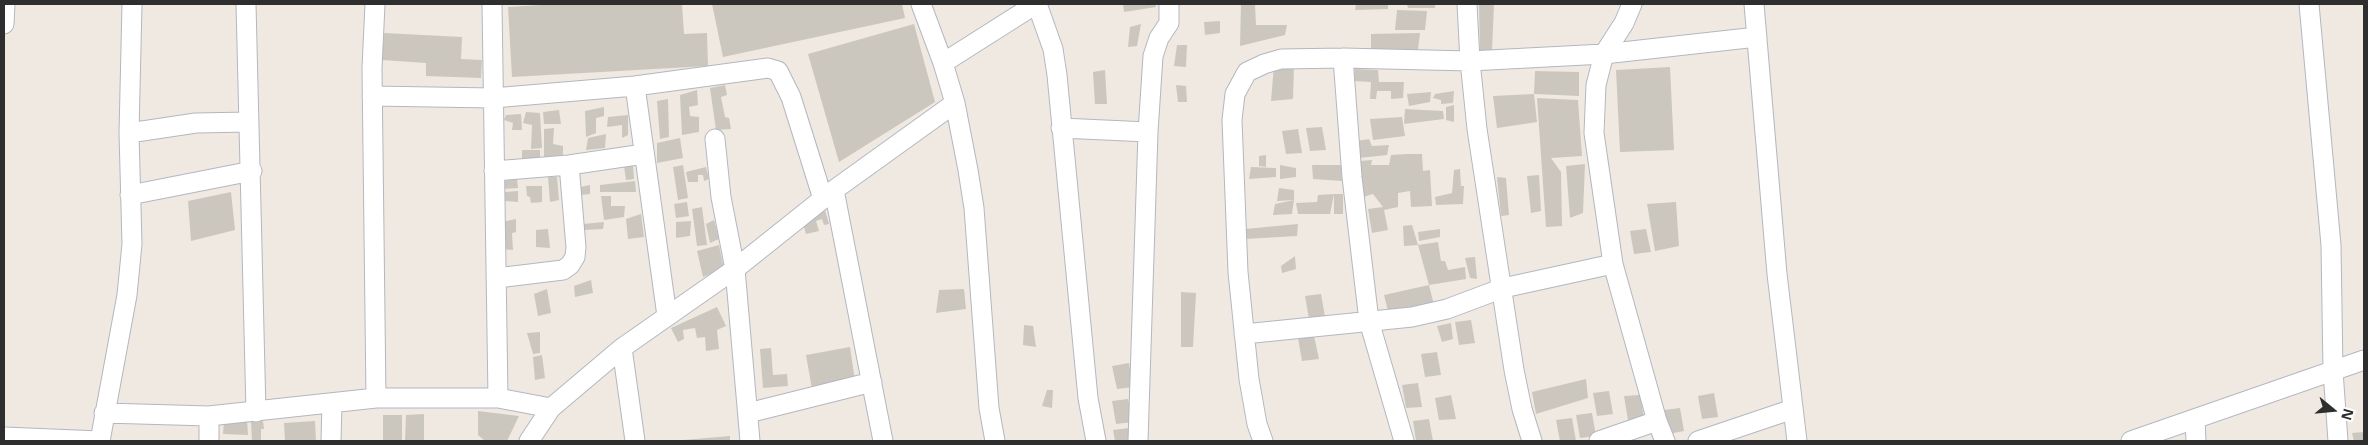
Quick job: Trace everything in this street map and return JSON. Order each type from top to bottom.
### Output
[{"type":"street","points":[[4,24],[5,4]]},
{"type":"street","points":[[4,437],[100,441],[126,295],[132,244],[130,133],[132,4]]},
{"type":"street","points":[[246,4],[252,172],[256,412]]},
{"type":"street","points":[[375,4],[372,96],[376,398]]},
{"type":"street","points":[[492,4],[498,398]]},
{"type":"street","points":[[921,4],[943,63],[955,103],[974,208],[989,408],[995,441]]},
{"type":"street","points":[[943,63],[1036,4],[1053,49],[1088,398],[1096,441]]},
{"type":"street","points":[[1138,441],[1148,132],[1153,56],[1159,38],[1169,23],[1169,4]]},
{"type":"street","points":[[1467,4],[1470,61],[1477,129],[1503,288],[1514,370],[1522,409],[1532,441]]},
{"type":"street","points":[[1632,4],[1624,23],[1604,54],[1596,85],[1594,133],[1613,264],[1657,421],[1665,441]]},
{"type":"street","points":[[1754,4],[1777,274],[1797,441]]},
{"type":"street","points":[[2309,4],[2330,246],[2332,371],[2338,441]]},
{"type":"street","points":[[1263,441],[1257,424],[1249,379],[1238,272],[1232,120],[1235,94],[1247,72],[1281,59],[1343,58],[1470,61],[1604,54],[1757,37]]},
{"type":"street","points":[[1343,58],[1352,177],[1370,321],[1404,441]]},
{"type":"street","points":[[372,96],[493,98],[635,86],[768,68],[778,71],[791,96],[828,195],[872,382],[883,441]]},
{"type":"street","points":[[635,86],[667,316]]},
{"type":"street","points":[[532,439],[551,408],[622,348],[734,269],[828,195],[955,103]]},
{"type":"street","points":[[130,133],[196,123],[249,122]]},
{"type":"street","points":[[1061,128],[1148,132]]},
{"type":"street","points":[[715,140],[721,197],[734,269],[750,441]]},
{"type":"street","points":[[494,172],[569,165],[644,154]]},
{"type":"street","points":[[497,278],[563,270],[570,264],[576,247],[569,165]]},
{"type":"street","points":[[130,195],[252,172]]},
{"type":"street","points":[[1244,334],[1412,317],[1447,309],[1503,288],[1613,264]]},
{"type":"street","points":[[622,348],[635,441]]},
{"type":"street","points":[[2131,441],[2364,360]]},
{"type":"street","points":[[748,413],[872,382]]},
{"type":"street","points":[[104,413],[209,416],[376,398],[498,398],[551,408]]},
{"type":"street","points":[[331,441],[332,404]]},
{"type":"street","points":[[1698,441],[1793,409]]},
{"type":"street","points":[[209,416],[209,441]]},
{"type":"street","points":[[2194,419],[2196,441]]},
{"type":"street","points":[[1599,441],[1657,421]]},
{"type":"building","points":[[558,4],[682,4],[684,34],[707,33],[708,66],[512,77],[508,7]]},
{"type":"building","points":[[712,4],[902,4],[905,18],[723,57]]},
{"type":"building","points":[[1123,4],[1155,4],[1156,7],[1124,12]]},
{"type":"building","points":[[1241,4],[1255,4],[1256,25],[1287,25],[1285,35],[1240,46]]},
{"type":"building","points":[[1356,4],[1388,4],[1388,9],[1355,10]]},
{"type":"building","points":[[1407,4],[1435,4],[1435,8],[1408,8]]},
{"type":"building","points":[[1479,4],[1494,4],[1492,51],[1480,50]]},
{"type":"building","points":[[1397,10],[1427,11],[1425,30],[1395,30]]},
{"type":"building","points":[[1220,21],[1220,33],[1205,35],[1204,22]]},
{"type":"building","points":[[914,24],[935,102],[839,162],[808,54]]},
{"type":"building","points":[[1141,24],[1137,46],[1128,47],[1130,27]]},
{"type":"building","points":[[384,33],[462,37],[461,59],[482,60],[481,78],[426,76],[426,63],[382,60]]},
{"type":"building","points":[[1420,33],[1418,50],[1371,49],[1371,34]]},
{"type":"building","points":[[1177,45],[1187,45],[1186,67],[1174,66]]},
{"type":"building","points":[[1274,65],[1294,66],[1293,99],[1271,101]]},
{"type":"building","points":[[1670,67],[1674,150],[1620,152],[1616,70]]},
{"type":"building","points":[[1355,69],[1378,70],[1379,82],[1404,82],[1403,98],[1391,99],[1391,91],[1377,91],[1376,99],[1370,99],[1371,82],[1354,81]]},
{"type":"building","points":[[1105,70],[1107,104],[1095,104],[1093,72]]},
{"type":"building","points":[[1535,71],[1579,72],[1579,96],[1534,94]]},
{"type":"building","points":[[725,85],[727,95],[721,97],[725,117],[729,118],[731,129],[716,130],[710,88]]},
{"type":"building","points":[[1176,85],[1186,86],[1187,102],[1178,102]]},
{"type":"building","points":[[697,90],[698,105],[689,107],[690,116],[699,117],[699,132],[682,135],[680,95]]},
{"type":"building","points":[[1454,91],[1453,103],[1441,104],[1441,100],[1433,98],[1435,94]]},
{"type":"building","points":[[1431,92],[1430,102],[1409,106],[1407,94]]},
{"type":"building","points":[[1534,94],[1537,122],[1497,128],[1493,96]]},
{"type":"building","points":[[1537,98],[1578,100],[1582,156],[1551,158],[1561,172],[1562,226],[1546,227]]},
{"type":"building","points":[[668,99],[669,137],[660,139],[657,101]]},
{"type":"building","points":[[1454,105],[1454,122],[1446,120],[1446,107]]},
{"type":"building","points":[[604,107],[604,116],[596,118],[596,133],[586,137],[585,111]]},
{"type":"building","points":[[1405,109],[1443,111],[1444,119],[1404,124]]},
{"type":"building","points":[[559,110],[561,124],[544,124],[543,112]]},
{"type":"building","points":[[526,112],[540,113],[542,148],[531,149],[532,125],[523,123]]},
{"type":"building","points":[[521,114],[522,130],[512,130],[513,123],[504,120],[506,115]]},
{"type":"building","points":[[628,115],[628,135],[622,138],[622,125],[607,127],[608,117]]},
{"type":"building","points":[[1402,117],[1405,136],[1373,140],[1370,119]]},
{"type":"building","points":[[1322,127],[1326,150],[1310,151],[1306,128]]},
{"type":"building","points":[[554,128],[553,144],[563,146],[563,155],[544,158],[544,129]]},
{"type":"building","points":[[1298,129],[1302,153],[1286,154],[1282,131]]},
{"type":"building","points":[[606,134],[605,148],[586,150],[588,138]]},
{"type":"building","points":[[680,138],[683,158],[657,163],[657,143]]},
{"type":"building","points":[[1369,139],[1372,146],[1389,145],[1387,155],[1359,158],[1357,141]]},
{"type":"building","points":[[522,150],[540,150],[540,160],[522,160]]},
{"type":"building","points":[[1422,154],[1423,171],[1430,170],[1432,206],[1411,207],[1410,191],[1398,193],[1398,207],[1384,210],[1388,230],[1372,233],[1368,209],[1383,207],[1373,194],[1363,197],[1360,161],[1372,160],[1371,165],[1389,165],[1391,155]]},
{"type":"building","points":[[1266,155],[1266,167],[1259,166],[1259,156]]},
{"type":"building","points":[[1585,164],[1583,213],[1570,218],[1566,166]]},
{"type":"building","points":[[683,165],[688,198],[678,200],[673,167]]},
{"type":"building","points":[[1280,165],[1296,168],[1296,177],[1280,179]]},
{"type":"building","points":[[1312,165],[1341,165],[1342,181],[1313,179]]},
{"type":"building","points":[[624,166],[633,166],[634,179],[626,180]]},
{"type":"building","points":[[706,167],[709,179],[704,181],[703,175],[698,175],[698,182],[688,182],[686,172]]},
{"type":"building","points":[[1251,167],[1276,168],[1276,177],[1249,179]]},
{"type":"building","points":[[1460,169],[1461,186],[1464,186],[1463,204],[1436,205],[1435,197],[1452,193],[1454,170]]},
{"type":"building","points":[[1539,175],[1541,211],[1531,213],[1527,176]]},
{"type":"building","points":[[548,177],[557,177],[559,200],[550,202]]},
{"type":"building","points":[[1497,177],[1506,178],[1509,215],[1501,216]]},
{"type":"building","points":[[517,179],[518,188],[503,189],[503,181]]},
{"type":"building","points":[[635,181],[636,192],[600,192],[600,185]]},
{"type":"building","points":[[590,185],[590,194],[580,195],[580,187]]},
{"type":"building","points":[[526,186],[542,186],[542,202],[531,203],[530,197],[527,196]]},
{"type":"building","points":[[1279,188],[1294,190],[1294,200],[1277,201]]},
{"type":"building","points":[[518,191],[518,202],[505,201],[505,192]]},
{"type":"building","points":[[231,192],[235,230],[191,241],[188,201]]},
{"type":"building","points":[[1334,194],[1343,194],[1343,214],[1334,214]]},
{"type":"building","points":[[1334,194],[1330,214],[1298,214],[1296,203],[1317,202],[1318,195]]},
{"type":"building","points":[[601,196],[611,196],[611,206],[625,206],[624,217],[604,220]]},
{"type":"building","points":[[1294,200],[1292,214],[1273,215],[1275,204]]},
{"type":"building","points":[[687,202],[689,216],[676,218],[674,204]]},
{"type":"building","points":[[1676,202],[1679,246],[1655,251],[1647,204]]},
{"type":"building","points":[[702,207],[707,245],[697,246],[692,209]]},
{"type":"building","points":[[825,210],[829,224],[824,225],[822,219],[816,221],[819,231],[806,234],[801,216]]},
{"type":"building","points":[[641,214],[644,237],[628,239],[626,219]]},
{"type":"building","points":[[516,219],[516,232],[512,233],[513,250],[502,249],[502,222]]},
{"type":"building","points":[[714,220],[719,239],[710,243],[706,224]]},
{"type":"building","points":[[691,221],[690,236],[676,238],[676,222]]},
{"type":"building","points":[[604,222],[603,229],[584,230],[583,224]]},
{"type":"building","points":[[1298,224],[1297,236],[1245,239],[1245,229]]},
{"type":"building","points":[[1412,225],[1418,245],[1404,246],[1403,226]]},
{"type":"building","points":[[548,229],[550,248],[536,247],[536,230]]},
{"type":"building","points":[[1440,229],[1440,237],[1419,241],[1418,232]]},
{"type":"building","points":[[1646,229],[1651,252],[1634,254],[1630,231]]},
{"type":"building","points":[[1438,242],[1441,261],[1445,261],[1448,270],[1465,267],[1466,279],[1429,285],[1418,245]]},
{"type":"building","points":[[719,245],[724,269],[703,277],[697,251]]},
{"type":"building","points":[[1295,256],[1296,269],[1282,273],[1281,266]]},
{"type":"building","points":[[1475,257],[1477,279],[1470,278],[1465,258]]},
{"type":"building","points":[[591,280],[593,293],[575,297],[574,286]]},
{"type":"building","points":[[1429,285],[1434,305],[1389,315],[1384,295]]},
{"type":"building","points":[[547,289],[551,313],[538,316],[534,294]]},
{"type":"building","points":[[964,289],[966,309],[936,313],[939,290]]},
{"type":"building","points":[[1181,292],[1196,293],[1193,347],[1181,347]]},
{"type":"building","points":[[1321,294],[1325,317],[1309,319],[1305,296]]},
{"type":"building","points":[[717,307],[726,326],[717,330],[719,349],[706,351],[705,337],[697,338],[695,328],[683,330],[684,339],[678,342],[671,328]]},
{"type":"building","points":[[1471,320],[1475,343],[1459,345],[1455,322]]},
{"type":"building","points":[[1451,323],[1453,339],[1442,342],[1437,326]]},
{"type":"building","points":[[1024,325],[1033,326],[1036,347],[1023,345]]},
{"type":"building","points":[[540,332],[540,353],[533,354],[527,333]]},
{"type":"building","points":[[1314,336],[1319,359],[1302,361],[1298,338]]},
{"type":"building","points":[[850,347],[855,381],[812,389],[806,355]]},
{"type":"building","points":[[771,348],[773,375],[787,374],[788,386],[763,388],[760,349]]},
{"type":"building","points":[[1437,352],[1441,375],[1425,377],[1421,354]]},
{"type":"building","points":[[542,355],[545,378],[535,380],[533,357]]},
{"type":"building","points":[[1129,363],[1133,387],[1117,389],[1112,366]]},
{"type":"building","points":[[1586,379],[1588,398],[1536,414],[1532,392]]},
{"type":"building","points":[[1418,383],[1422,407],[1406,408],[1402,385]]},
{"type":"building","points":[[1047,390],[1053,390],[1052,408],[1042,406]]},
{"type":"building","points":[[1609,391],[1613,414],[1597,416],[1593,393]]},
{"type":"building","points":[[1714,393],[1718,417],[1702,419],[1698,396]]},
{"type":"building","points":[[1451,395],[1456,419],[1439,420],[1435,398]]},
{"type":"building","points":[[1640,395],[1644,418],[1628,420],[1624,396]]},
{"type":"building","points":[[1128,399],[1133,422],[1116,424],[1112,401]]},
{"type":"building","points":[[1680,408],[1684,431],[1668,434],[1664,410]]},
{"type":"building","points":[[478,411],[519,416],[507,441],[485,441],[478,435]]},
{"type":"building","points":[[1592,413],[1596,436],[1580,438],[1576,415]]},
{"type":"building","points":[[424,414],[424,441],[405,441],[406,415]]},
{"type":"building","points":[[383,415],[402,415],[402,441],[383,441]]},
{"type":"building","points":[[1572,418],[1576,441],[1560,441],[1556,420]]},
{"type":"building","points":[[247,419],[248,435],[223,434],[224,421]]},
{"type":"building","points":[[1429,419],[1433,441],[1416,441],[1413,421]]},
{"type":"building","points":[[263,421],[264,429],[261,429],[261,441],[252,441],[251,422]]},
{"type":"building","points":[[315,421],[316,441],[285,441],[284,423]]},
{"type":"building","points":[[1129,428],[1132,441],[1115,441],[1113,430]]},
{"type":"building","points":[[2364,432],[2364,441],[2354,441],[2352,433]]},
{"type":"building","points":[[730,436],[730,441],[683,441],[683,440]]}]
